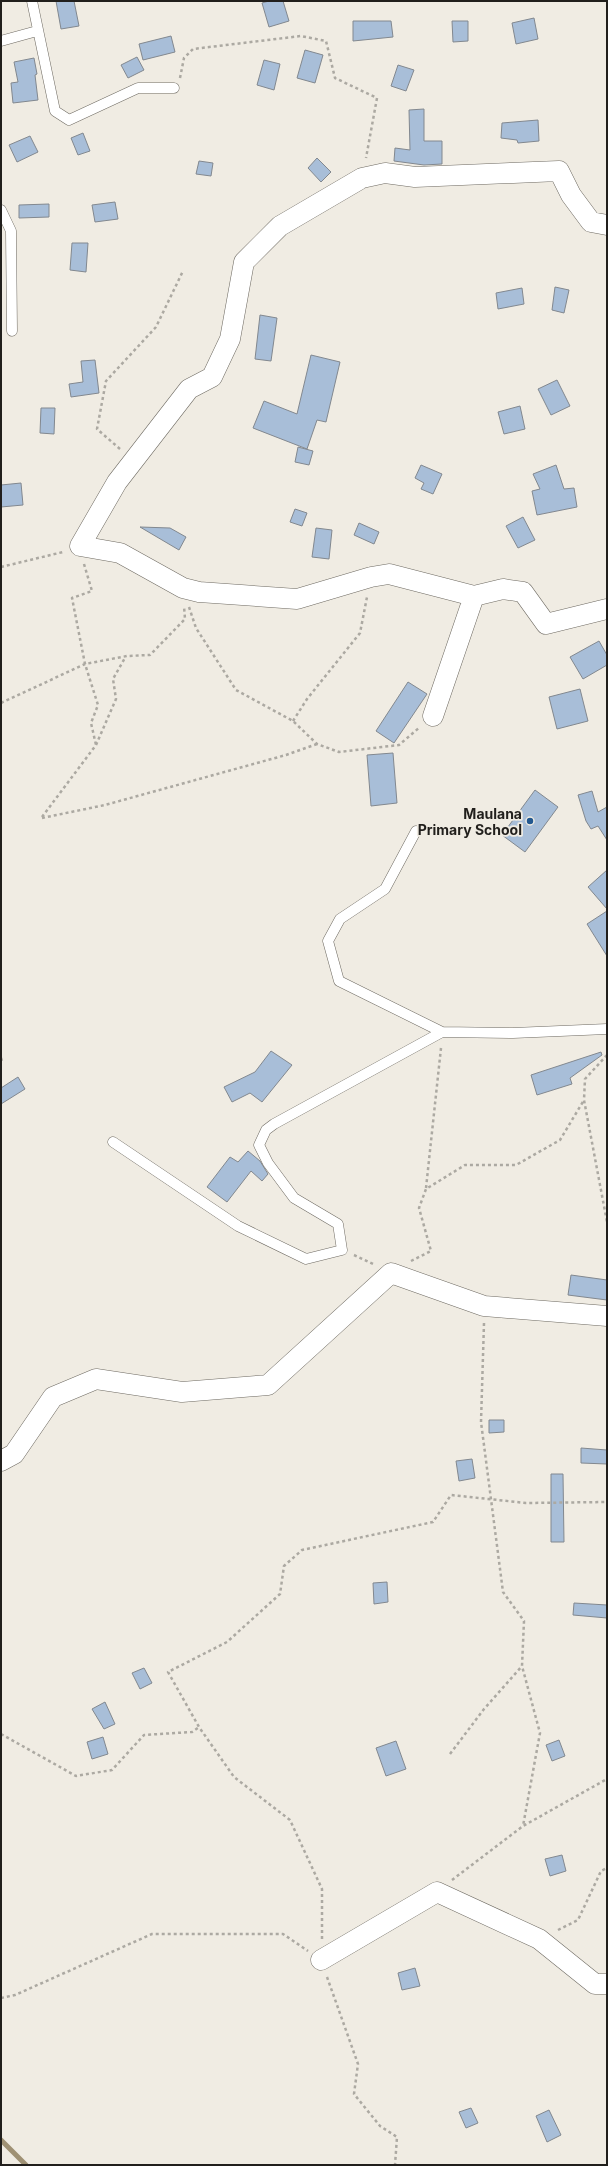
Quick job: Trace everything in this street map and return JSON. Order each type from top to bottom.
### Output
[{"type":"street","points":[[607,225],[590,222],[571,195],[559,171],[415,177],[385,173],[362,178],[280,226],[244,262],[230,339],[212,377],[189,389],[117,482],[80,546],[120,553],[183,588],[199,592],[297,599],[371,577],[389,574],[474,596],[503,589],[523,592],[546,624],[607,609]]},
{"type":"street","points":[[433,716],[441,687],[474,596]]},
{"type":"street","points":[[1,1461],[14,1454],[53,1397],[96,1379],[182,1392],[268,1385],[391,1273],[484,1306],[607,1316]]},
{"type":"street","points":[[321,1960],[437,1892],[539,1939],[595,1984],[607,1984]]},
{"type":"lane","points":[[32,1],[37,31],[55,111],[69,120],[138,88],[174,88]]},
{"type":"lane","points":[[1,41],[37,31]]},
{"type":"lane","points":[[1,210],[11,231],[12,331]]},
{"type":"lane","points":[[416,831],[385,889],[340,919],[328,941],[339,981],[442,1032],[513,1033],[607,1029]]},
{"type":"lane","points":[[113,1142],[238,1226],[306,1259],[342,1250],[338,1224],[294,1198],[268,1163],[260,1145],[266,1130],[274,1124],[442,1032]]},
{"type":"path","points":[[174,88],[180,78],[184,58],[193,48],[301,36],[326,41],[335,78],[377,98],[362,178]]},
{"type":"path","points":[[134,461],[97,429],[106,381],[156,327],[183,271]]},
{"type":"path","points":[[1,567],[80,546],[92,591],[72,598],[85,664],[98,705],[91,723],[96,745]]},
{"type":"path","points":[[293,721],[307,699],[360,633],[371,577]]},
{"type":"path","points":[[1,703],[85,664],[126,656],[150,655],[185,619],[183,588]]},
{"type":"path","points":[[183,588],[196,628],[236,690],[293,721],[317,744],[339,752],[399,745],[433,716]]},
{"type":"path","points":[[126,656],[113,679],[116,699],[96,745],[42,818],[113,802],[286,755],[317,744]]},
{"type":"path","points":[[342,1250],[391,1273],[431,1250],[419,1208],[426,1189],[442,1032]]},
{"type":"path","points":[[607,1055],[585,1079],[584,1100],[607,1222]]},
{"type":"path","points":[[426,1189],[465,1165],[516,1165],[560,1140],[584,1100]]},
{"type":"path","points":[[484,1306],[481,1422],[503,1592],[524,1621],[522,1666],[540,1733],[523,1826]]},
{"type":"path","points":[[395,2165],[397,2137],[380,2126],[354,2094],[358,2064],[321,1960],[322,1889],[290,1820],[234,1777],[199,1727],[168,1672],[227,1642],[239,1632],[280,1594],[284,1566],[302,1550],[433,1522],[451,1495],[491,1498],[526,1503],[607,1502]]},
{"type":"path","points":[[450,1754],[484,1709],[522,1666]]},
{"type":"path","points":[[1,1734],[76,1776],[112,1770],[144,1735],[192,1732],[199,1727]]},
{"type":"path","points":[[437,1892],[523,1826],[607,1779]]},
{"type":"path","points":[[539,1939],[578,1920],[601,1871],[607,1868]]},
{"type":"path","points":[[1,1998],[15,1995],[152,1934],[283,1934],[321,1960]]},
{"type":"building","points":[[56,1],[74,1],[79,26],[61,29]]},
{"type":"building","points":[[269,1],[283,1],[289,21],[269,27],[262,3]]},
{"type":"building","points":[[534,18],[538,39],[516,44],[512,23]]},
{"type":"building","points":[[353,21],[391,21],[393,37],[353,41]]},
{"type":"building","points":[[452,21],[468,21],[468,41],[453,42]]},
{"type":"building","points":[[171,36],[175,52],[143,60],[139,44]]},
{"type":"building","points":[[305,50],[323,55],[315,83],[297,78]]},
{"type":"building","points":[[137,57],[144,70],[128,78],[121,65]]},
{"type":"building","points":[[34,58],[37,74],[35,75],[38,100],[13,103],[11,83],[18,82],[14,62]]},
{"type":"building","points":[[264,60],[280,64],[274,90],[257,85]]},
{"type":"building","points":[[398,65],[414,70],[406,91],[391,86]]},
{"type":"building","points":[[424,109],[424,141],[442,141],[442,164],[424,165],[394,161],[395,148],[410,150],[409,110]]},
{"type":"building","points":[[538,120],[539,141],[518,143],[517,140],[501,138],[502,123]]},
{"type":"building","points":[[83,133],[90,151],[78,155],[71,138]]},
{"type":"building","points":[[30,136],[38,152],[17,162],[9,145]]},
{"type":"building","points":[[317,158],[331,172],[321,182],[308,168]]},
{"type":"building","points":[[199,161],[213,163],[211,176],[196,174]]},
{"type":"building","points":[[115,202],[118,219],[95,222],[92,205]]},
{"type":"building","points":[[49,204],[49,217],[19,218],[19,205]]},
{"type":"building","points":[[72,243],[88,243],[86,272],[70,270]]},
{"type":"building","points":[[555,287],[569,290],[564,313],[552,310]]},
{"type":"building","points":[[522,288],[524,304],[498,309],[496,293]]},
{"type":"building","points":[[260,315],[277,318],[271,361],[255,359]]},
{"type":"building","points":[[311,355],[340,362],[326,422],[317,420],[307,449],[253,428],[264,401],[297,414]]},
{"type":"building","points":[[95,360],[99,393],[71,397],[69,384],[83,382],[81,361]]},
{"type":"building","points":[[557,380],[570,406],[551,415],[538,389]]},
{"type":"building","points":[[520,406],[525,429],[504,434],[498,412]]},
{"type":"building","points":[[41,408],[55,408],[54,434],[40,433]]},
{"type":"building","points":[[298,447],[313,451],[309,465],[295,462]]},
{"type":"building","points":[[421,465],[442,474],[433,494],[421,489],[424,483],[415,478]]},
{"type":"building","points":[[556,465],[564,489],[574,488],[577,507],[537,515],[532,491],[540,489],[533,474]]},
{"type":"building","points":[[21,483],[23,505],[1,507],[1,485]]},
{"type":"building","points":[[295,509],[307,513],[302,526],[290,522]]},
{"type":"building","points":[[523,517],[535,540],[518,548],[506,526]]},
{"type":"building","points":[[359,523],[379,532],[374,544],[354,535]]},
{"type":"building","points":[[140,527],[170,528],[186,537],[179,550]]},
{"type":"building","points":[[316,528],[332,530],[329,559],[312,557]]},
{"type":"building","points":[[599,641],[607,655],[607,665],[583,679],[570,657]]},
{"type":"building","points":[[408,682],[427,694],[394,743],[376,731]]},
{"type":"building","points":[[580,689],[588,721],[557,729],[549,697]]},
{"type":"building","points":[[393,753],[397,803],[371,806],[367,755]]},
{"type":"building","name":"Maulana Primary School","points":[[535,790],[558,807],[525,852],[502,835]]},
{"type":"building","points":[[592,791],[598,812],[607,807],[607,840],[598,826],[591,829],[586,821],[578,795]]},
{"type":"building","points":[[607,870],[607,909],[588,887]]},
{"type":"building","points":[[607,911],[607,956],[587,924]]},
{"type":"building","points":[[271,1051],[292,1065],[262,1102],[250,1093],[232,1102],[224,1087],[255,1072]]},
{"type":"building","points":[[601,1052],[602,1055],[570,1078],[572,1084],[537,1095],[531,1075]]},
{"type":"building","points":[[18,1077],[25,1089],[1,1104],[1,1088]]},
{"type":"building","points":[[248,1151],[260,1161],[268,1174],[262,1181],[251,1171],[227,1202],[207,1187],[230,1157],[238,1162]]},
{"type":"building","points":[[571,1275],[607,1280],[607,1300],[568,1295]]},
{"type":"building","points":[[489,1420],[504,1420],[504,1432],[489,1433]]},
{"type":"building","points":[[581,1448],[607,1450],[607,1464],[581,1463]]},
{"type":"building","points":[[472,1459],[475,1478],[459,1481],[456,1461]]},
{"type":"building","points":[[551,1474],[563,1474],[564,1542],[551,1542]]},
{"type":"building","points":[[387,1582],[388,1602],[374,1604],[373,1583]]},
{"type":"building","points":[[574,1603],[607,1605],[607,1618],[573,1615]]},
{"type":"building","points":[[144,1668],[152,1683],[140,1689],[132,1673]]},
{"type":"building","points":[[105,1702],[115,1724],[104,1729],[92,1709]]},
{"type":"building","points":[[103,1737],[108,1754],[92,1759],[87,1742]]},
{"type":"building","points":[[559,1740],[565,1756],[552,1761],[546,1745]]},
{"type":"building","points":[[396,1741],[406,1769],[386,1776],[376,1748]]},
{"type":"building","points":[[562,1855],[566,1871],[550,1876],[545,1859]]},
{"type":"building","points":[[415,1968],[420,1986],[402,1990],[398,1973]]},
{"type":"building","points":[[471,2108],[478,2123],[466,2128],[459,2112]]},
{"type":"building","points":[[549,2110],[561,2135],[547,2142],[536,2116]]},
{"type":"waterway","points":[[1,2140],[26,2165]]},
{"type":"place","name":"Maulana Primary School","points":[[530,821]]}]
